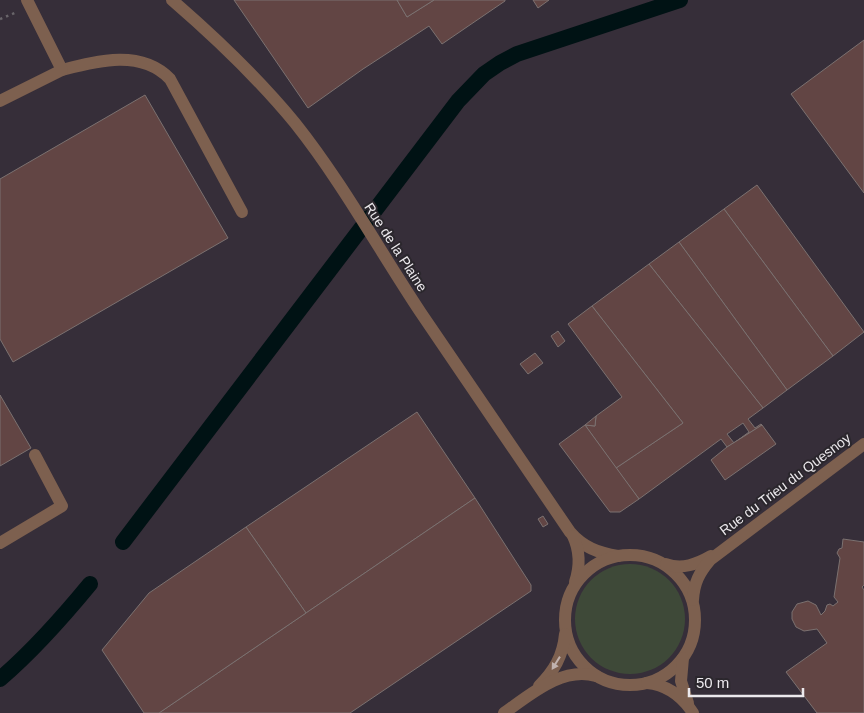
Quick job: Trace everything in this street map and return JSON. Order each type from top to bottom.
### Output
[{"type":"street","points":[[27,0],[62,70]]},
{"type":"street","name":"Rue de la Plaine","points":[[172,0],[233,54],[267,90],[304,135],[340,187],[420,312],[570,532],[576,543],[579,561],[574,587]]},
{"type":"street","points":[[0,101],[62,70],[100,61],[138,61],[161,70],[170,80],[242,212]]},
{"type":"street","name":"Rue du Trieu du Quesnoy","points":[[693,601],[694,586],[698,576],[710,560],[864,444]]},
{"type":"street","points":[[0,543],[62,506],[35,455]]},
{"type":"street","name":"Rue de la Plaine","points":[[570,532],[586,546],[605,554],[618,556]]},
{"type":"street","name":"Rue du Trieu du Quesnoy","points":[[660,562],[672,566],[687,567],[724,548]]},
{"type":"street","points":[[504,713],[534,691],[545,680],[559,660],[564,646],[566,607],[574,587],[588,570],[597,564],[618,556],[639,556],[660,562],[680,578],[693,601],[695,630],[689,649],[671,671],[655,680],[636,685],[616,684],[598,677],[582,674],[570,675],[534,691]]},
{"type":"street","points":[[566,629],[576,657],[598,677]]},
{"type":"street","points":[[683,658],[681,681],[691,709]]},
{"type":"street","points":[[646,683],[664,686],[678,695],[691,709]]},
{"type":"shaded area","points":[[0,0],[864,0],[864,713],[0,713]]},
{"type":"green space","points":[[630,564],[651,568],[669,580],[681,598],[685,619],[681,640],[669,658],[651,670],[630,674],[609,670],[591,658],[579,640],[575,619],[579,598],[591,580],[609,568]]},
{"type":"building","points":[[234,0],[397,0],[407,17],[434,0],[505,1],[442,44],[429,26],[308,108]]},
{"type":"building","points":[[397,0],[434,0],[407,17]]},
{"type":"building","points":[[533,0],[549,0],[538,8]]},
{"type":"building","points":[[864,40],[864,193],[791,94]]},
{"type":"building","points":[[145,95],[228,238],[13,362],[0,339],[0,179]]},
{"type":"building","points":[[757,185],[864,332],[833,356],[724,209]]},
{"type":"building","points":[[724,209],[833,356],[787,390],[679,242]]},
{"type":"building","points":[[679,242],[787,390],[763,408],[649,264]]},
{"type":"building","points":[[649,264],[763,408],[748,419],[755,428],[762,425],[738,440],[749,432],[743,423],[727,434],[734,443],[727,447],[721,439],[639,499],[616,468],[683,423],[592,306]]},
{"type":"building","points":[[592,306],[683,423],[616,468],[585,425],[595,426],[596,416],[622,397],[568,324]]},
{"type":"building","points":[[558,331],[565,341],[558,347],[551,336]]},
{"type":"building","points":[[535,353],[543,363],[528,374],[520,364]]},
{"type":"building","points":[[0,395],[31,448],[0,466]]},
{"type":"building","points":[[417,412],[475,498],[306,613],[246,527]]},
{"type":"building","points":[[596,416],[595,426],[585,425]]},
{"type":"building","points":[[585,425],[639,499],[620,512],[610,512],[559,444]]},
{"type":"building","points":[[762,425],[776,444],[725,480],[711,460],[727,447]]},
{"type":"building","points":[[475,498],[531,585],[531,591],[350,713],[159,713]]},
{"type":"building","points":[[543,516],[548,524],[543,527],[538,519]]},
{"type":"building","points":[[246,527],[306,613],[159,713],[144,713],[102,650],[149,593]]},
{"type":"building","points":[[843,539],[864,542],[864,585],[862,587],[864,590],[864,713],[817,713],[786,672],[827,643],[817,629],[804,631],[796,627],[792,619],[792,612],[797,604],[808,601],[816,605],[821,615],[827,605],[833,606],[838,602],[834,597],[840,558],[837,553],[842,548]]},
{"type":"waterway","points":[[123,542],[458,101],[484,74],[517,54],[680,0]]},
{"type":"waterway","points":[[0,679],[47,633],[90,584]]}]
